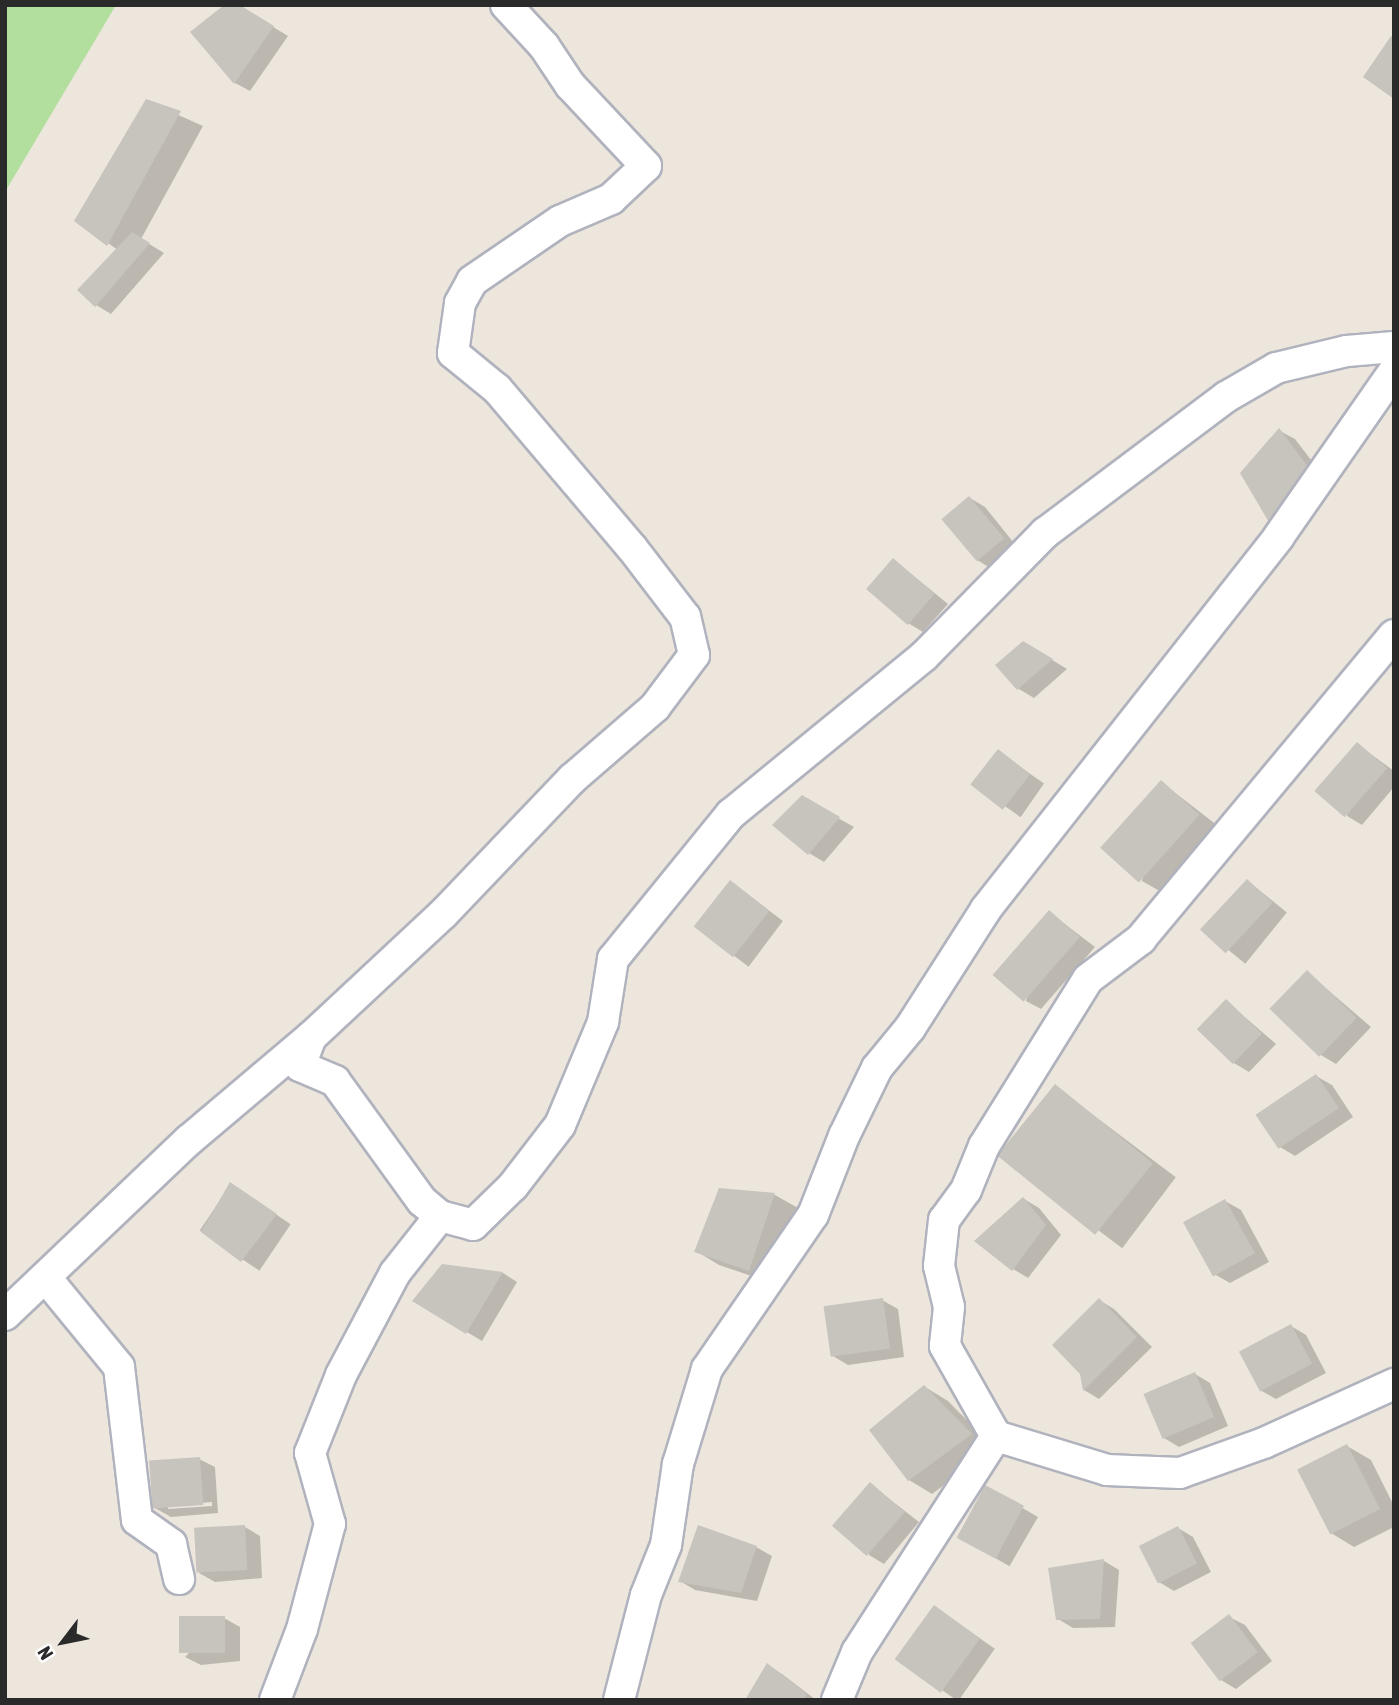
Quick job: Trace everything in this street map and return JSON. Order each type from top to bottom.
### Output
[{"type":"street","points":[[5,1315],[180,1148],[311,1037],[443,914],[572,779],[655,707],[694,655],[685,617],[632,548],[497,389],[453,353],[460,303],[472,281],[561,221],[611,199],[646,166],[570,85],[544,46],[506,5]]},
{"type":"street","points":[[311,1037],[300,1066],[335,1081],[422,1201],[440,1216],[473,1225],[513,1186],[560,1125],[603,1022],[613,959],[731,814],[924,656],[1061,519],[1226,397],[1276,368],[1347,351],[1394,347]]},
{"type":"street","points":[[619,1700],[646,1595],[666,1545],[681,1450],[707,1369],[813,1215],[844,1136],[877,1068],[910,1028],[986,909],[1279,536],[1394,370]]},
{"type":"street","points":[[1394,635],[1140,939],[1088,979],[984,1146],[966,1190],[944,1220],[939,1266],[949,1307],[945,1346],[996,1436],[1107,1470],[1180,1473],[1264,1443],[1394,1384]]},
{"type":"street","points":[[275,1700],[302,1629],[330,1524],[310,1453],[341,1374],[395,1273],[440,1216]]},
{"type":"street","points":[[46,1278],[119,1367],[137,1520],[171,1544],[179,1579]]},
{"type":"street","points":[[837,1700],[857,1652],[996,1436]]},
{"type":"green space","points":[[5,5],[116,5],[5,192]]},
{"type":"building","points":[[224,5],[240,5],[274,26],[234,84],[190,32]]},
{"type":"building","points":[[1391,36],[1394,38],[1394,99],[1363,77]]},
{"type":"building","points":[[146,99],[181,111],[107,246],[74,221]]},
{"type":"building","points":[[132,232],[150,243],[95,307],[77,290]]},
{"type":"building","points":[[1279,428],[1309,468],[1270,524],[1240,473]]},
{"type":"building","points":[[969,496],[1004,538],[977,561],[941,519]]},
{"type":"building","points":[[893,558],[935,594],[908,625],[866,589]]},
{"type":"building","points":[[1023,641],[1053,659],[1017,690],[995,665]]},
{"type":"building","points":[[1357,742],[1387,768],[1345,817],[1314,791]]},
{"type":"building","points":[[998,749],[1030,774],[1003,810],[970,784]]},
{"type":"building","points":[[1161,780],[1200,815],[1139,882],[1100,848]]},
{"type":"building","points":[[802,795],[840,817],[808,855],[772,825]]},
{"type":"building","points":[[1247,879],[1273,903],[1226,953],[1200,929]]},
{"type":"building","points":[[730,880],[769,911],[733,957],[694,926]]},
{"type":"building","points":[[1049,910],[1080,937],[1024,1002],[993,975]]},
{"type":"building","points":[[1307,970],[1357,1018],[1319,1057],[1269,1009]]},
{"type":"building","points":[[1226,999],[1262,1034],[1233,1064],[1197,1029]]},
{"type":"building","points":[[1316,1074],[1339,1108],[1278,1149],[1255,1115]]},
{"type":"building","points":[[1055,1084],[1153,1163],[1095,1235],[997,1155]]},
{"type":"building","points":[[230,1182],[277,1214],[241,1262],[201,1232]]},
{"type":"building","points":[[719,1188],[775,1193],[749,1271],[694,1252]]},
{"type":"building","points":[[1023,1197],[1046,1225],[1012,1271],[974,1241]]},
{"type":"building","points":[[1225,1199],[1255,1253],[1213,1276],[1183,1222]]},
{"type":"building","points":[[442,1264],[503,1272],[466,1334],[412,1301]]},
{"type":"building","points":[[883,1298],[890,1349],[831,1357],[824,1306]]},
{"type":"building","points":[[1099,1298],[1137,1337],[1083,1391],[1080,1374],[1052,1345]]},
{"type":"building","points":[[1291,1324],[1312,1364],[1260,1391],[1239,1352]]},
{"type":"building","points":[[1195,1372],[1214,1417],[1163,1439],[1143,1394]]},
{"type":"building","points":[[924,1385],[972,1434],[908,1481],[869,1430]]},
{"type":"building","points":[[1347,1444],[1380,1509],[1330,1534],[1297,1469]]},
{"type":"building","points":[[200,1457],[203,1505],[152,1508],[149,1461]]},
{"type":"building","points":[[870,1482],[905,1512],[867,1556],[832,1526]]},
{"type":"building","points":[[985,1485],[1024,1506],[996,1559],[957,1538]]},
{"type":"building","points":[[245,1525],[247,1570],[196,1573],[194,1528]]},
{"type":"building","points":[[698,1525],[757,1546],[741,1593],[678,1582]]},
{"type":"building","points":[[1178,1526],[1197,1563],[1158,1583],[1139,1546]]},
{"type":"building","points":[[1104,1559],[1100,1619],[1056,1620],[1048,1568]]},
{"type":"building","points":[[934,1605],[980,1639],[941,1693],[895,1659]]},
{"type":"building","points":[[1229,1614],[1258,1652],[1220,1681],[1191,1643]]},
{"type":"building","points":[[179,1616],[225,1616],[225,1653],[179,1653]]},
{"type":"building","points":[[767,1663],[807,1694],[803,1700],[745,1700]]}]
